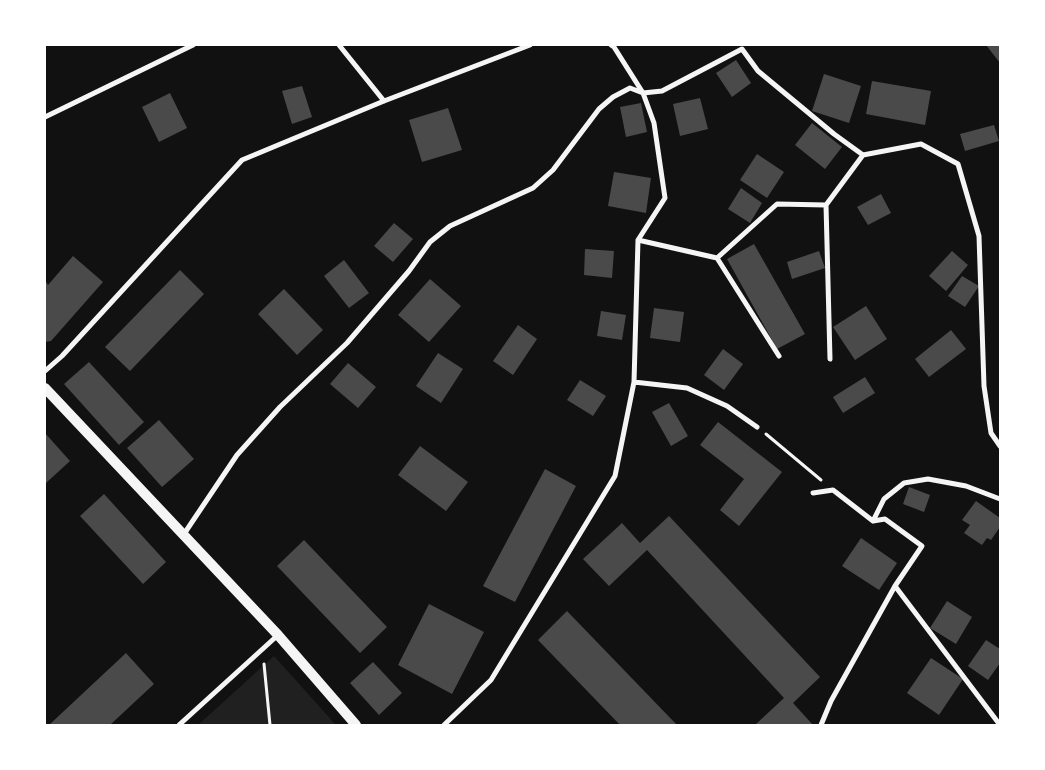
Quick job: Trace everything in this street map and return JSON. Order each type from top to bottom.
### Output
[{"type":"main road","points":[[45,388],[278,635],[356,725]]},
{"type":"street","points":[[45,116],[193,45]]},
{"type":"street","points":[[339,45],[384,101]]},
{"type":"street","points":[[45,371],[62,356],[242,160],[384,101],[530,45]]},
{"type":"street","points":[[444,725],[491,680],[615,476],[634,382],[638,240],[665,198],[654,123],[643,93],[611,45]]},
{"type":"street","points":[[184,534],[237,455],[280,408],[347,343],[410,271],[430,242],[450,226],[533,188],[553,170],[599,109],[613,97],[630,88],[643,93],[662,91],[742,47],[758,71],[862,155]]},
{"type":"street","points":[[830,359],[826,206],[862,155],[921,144],[958,164],[979,236],[984,386],[991,432],[1000,446]]},
{"type":"street","points":[[716,258],[777,204],[826,206]]},
{"type":"street","points":[[638,240],[716,258],[779,356]]},
{"type":"street","points":[[634,382],[687,388],[727,406],[757,427]]},
{"type":"street","points":[[873,521],[884,499],[904,483],[928,479],[966,486],[1000,499]]},
{"type":"street","points":[[813,493],[833,490],[873,521],[885,519],[922,546],[895,586],[831,701],[821,725]]},
{"type":"street","points":[[895,586],[1000,725]]},
{"type":"street","points":[[178,725],[278,635]]},
{"type":"path","points":[[757,427],[833,490]]},
{"type":"path","points":[[262,650],[270,725]]},
{"type":"shaded area","points":[[274,656],[336,725],[198,725]]},
{"type":"building","points":[[986,45],[1000,45],[1000,63]]},
{"type":"building","points":[[736,60],[751,83],[732,97],[716,73]]},
{"type":"building","points":[[824,74],[861,86],[849,123],[812,111]]},
{"type":"building","points":[[872,81],[931,91],[925,125],[866,114]]},
{"type":"building","points":[[302,86],[312,117],[292,124],[282,91]]},
{"type":"building","points":[[170,93],[187,128],[159,142],[142,107]]},
{"type":"building","points":[[700,98],[708,129],[680,136],[673,104]]},
{"type":"building","points":[[641,103],[647,132],[626,137],[620,107]]},
{"type":"building","points":[[448,108],[462,150],[422,162],[409,120]]},
{"type":"building","points":[[812,123],[842,147],[825,169],[795,145]]},
{"type":"building","points":[[994,125],[999,141],[965,151],[960,134]]},
{"type":"building","points":[[757,154],[784,172],[767,198],[740,180]]},
{"type":"building","points":[[614,172],[651,178],[646,213],[608,206]]},
{"type":"building","points":[[741,188],[762,203],[750,223],[728,209]]},
{"type":"building","points":[[881,194],[891,213],[868,225],[857,207]]},
{"type":"building","points":[[394,223],[413,239],[393,262],[374,246]]},
{"type":"building","points":[[754,244],[805,334],[777,349],[727,259]]},
{"type":"building","points":[[585,249],[614,251],[612,278],[584,275]]},
{"type":"building","points":[[819,251],[825,268],[792,279],[787,262]]},
{"type":"building","points":[[952,251],[968,265],[946,291],[929,276]]},
{"type":"building","points":[[73,256],[103,282],[51,341],[45,342],[45,280],[48,285]]},
{"type":"building","points":[[344,260],[369,293],[349,308],[324,276]]},
{"type":"building","points":[[180,270],[204,294],[130,371],[105,347]]},
{"type":"building","points":[[962,276],[979,286],[965,307],[948,296]]},
{"type":"building","points":[[430,279],[461,306],[429,342],[398,315]]},
{"type":"building","points":[[284,289],[323,330],[297,355],[258,314]]},
{"type":"building","points":[[866,306],[887,339],[855,360],[833,327]]},
{"type":"building","points":[[654,308],[684,312],[680,342],[650,338]]},
{"type":"building","points":[[601,311],[626,315],[622,340],[597,336]]},
{"type":"building","points":[[518,325],[537,339],[513,375],[493,361]]},
{"type":"building","points":[[951,330],[966,349],[929,377],[915,359]]},
{"type":"building","points":[[723,349],[743,364],[724,390],[704,375]]},
{"type":"building","points":[[438,353],[463,369],[441,403],[416,386]]},
{"type":"building","points":[[89,362],[144,422],[119,445],[64,384]]},
{"type":"building","points":[[348,363],[376,387],[358,408],[330,384]]},
{"type":"building","points":[[865,377],[875,393],[843,413],[833,397]]},
{"type":"building","points":[[580,380],[606,396],[593,416],[567,400]]},
{"type":"building","points":[[669,403],[688,436],[671,446],[652,412]]},
{"type":"building","points":[[159,420],[194,459],[162,487],[127,448]]},
{"type":"building","points":[[718,422],[782,472],[739,526],[720,510],[744,479],[700,445]]},
{"type":"building","points":[[45,433],[70,461],[46,483],[45,481]]},
{"type":"building","points":[[420,446],[468,482],[446,511],[398,475]]},
{"type":"building","points":[[545,469],[576,486],[515,602],[483,586]]},
{"type":"building","points":[[909,487],[930,495],[924,512],[903,504]]},
{"type":"building","points":[[104,494],[166,562],[143,584],[80,516]]},
{"type":"building","points":[[976,501],[1000,518],[1000,527],[991,540],[987,538],[982,545],[964,533],[970,525],[962,520]]},
{"type":"building","points":[[669,516],[820,677],[793,703],[813,725],[755,725],[784,698],[647,550],[609,586],[583,559],[622,523],[640,543]]},
{"type":"building","points":[[861,538],[897,563],[879,590],[842,566]]},
{"type":"building","points":[[304,540],[387,627],[360,653],[277,566]]},
{"type":"building","points":[[947,601],[972,617],[956,644],[930,628]]},
{"type":"building","points":[[429,604],[484,632],[452,694],[398,665]]},
{"type":"building","points":[[567,611],[677,725],[620,725],[538,640]]},
{"type":"building","points":[[986,640],[1000,649],[1000,663],[988,680],[968,666]]},
{"type":"building","points":[[126,653],[154,684],[110,725],[49,725]]},
{"type":"building","points":[[931,658],[963,679],[939,715],[907,693]]},
{"type":"building","points":[[373,662],[402,693],[379,715],[350,683]]}]
